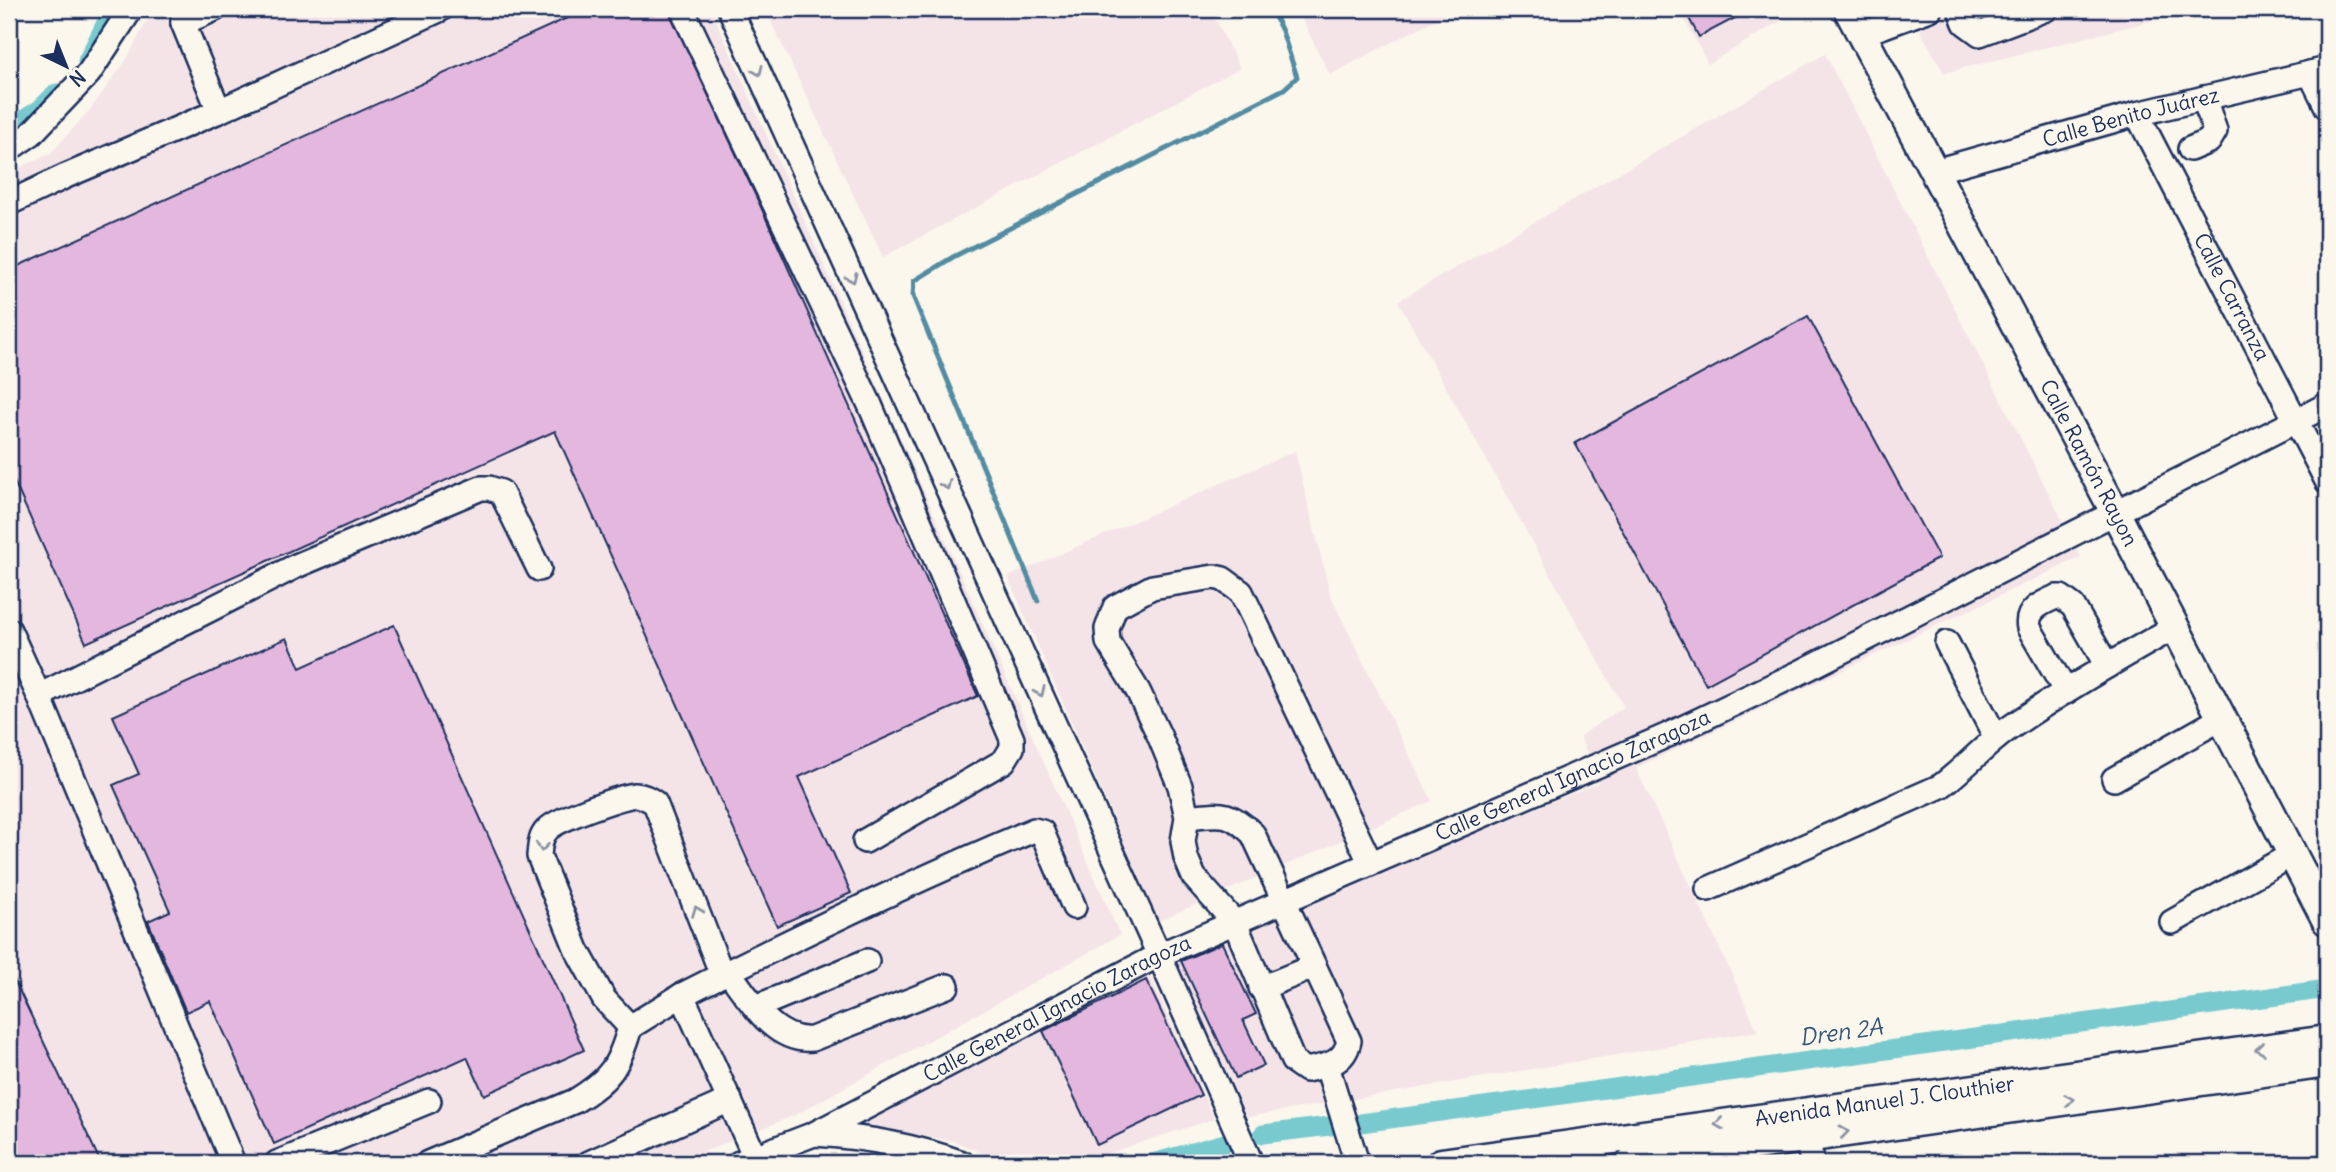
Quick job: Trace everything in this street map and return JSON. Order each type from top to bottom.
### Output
[{"type":"main road","name":"Calle Ramón Rayon","points":[[1848,9],[2175,626],[2293,855],[2325,909]]},
{"type":"main road","name":"Avenida Manuel J. Clouthier","points":[[1441,1163],[1806,1138],[2327,1040]]},
{"type":"main road","name":"Avenida Manuel J. Clouthier","points":[[1631,1163],[2327,1063]]},
{"type":"street","points":[[9,149],[31,134],[89,73],[129,9]]},
{"type":"street","points":[[215,9],[183,16],[219,111]]},
{"type":"street","points":[[9,203],[219,111],[441,9]]},
{"type":"street","points":[[682,9],[870,405],[1012,739],[1012,748],[1004,761],[865,841]]},
{"type":"street","points":[[730,9],[1251,1163]]},
{"type":"street","points":[[1862,34],[1930,9]]},
{"type":"street","points":[[1960,9],[1965,23],[1980,34],[2046,9]]},
{"type":"street","points":[[2318,71],[2327,107]]},
{"type":"street","name":"Calle Benito Juárez","points":[[1935,171],[2137,114],[2318,71]]},
{"type":"street","points":[[2190,149],[2209,141],[2213,136],[2214,125],[2204,99]]},
{"type":"street","name":"Calle Carranza","points":[[2137,114],[2327,481]]},
{"type":"street","name":"Calle General Ignacio Zaragoza","points":[[747,1160],[814,1133],[1159,955],[1691,724],[1935,606],[2327,405]]},
{"type":"street","points":[[39,696],[296,566],[481,488],[501,492],[539,569]]},
{"type":"street","points":[[1187,817],[1224,814],[1236,818],[1253,834],[1349,1041],[1343,1056],[1327,1066],[1306,1070],[1293,1061],[1234,923],[1194,877],[1183,841],[1187,817],[1180,786],[1160,734],[1108,642],[1107,629],[1115,607],[1152,587],[1214,577],[1223,579],[1241,592],[1370,862]]},
{"type":"street","points":[[2066,692],[2029,628],[2027,621],[2030,613],[2037,607],[2056,597],[2068,601],[2107,666]]},
{"type":"street","points":[[1708,889],[1941,786],[1996,738],[2107,666],[2175,626]]},
{"type":"street","points":[[9,630],[233,1163]]},
{"type":"street","points":[[1947,643],[1996,738]]},
{"type":"street","points":[[2114,779],[2222,718]]},
{"type":"street","points":[[630,1027],[604,999],[577,950],[539,856],[540,844],[549,827],[594,807],[634,795],[648,798],[655,803],[725,973],[778,1030],[802,1040],[812,1039],[947,986]]},
{"type":"street","points":[[428,1163],[575,1101],[596,1088],[614,1067],[624,1049],[630,1027],[682,995],[932,872],[1034,830],[1042,832],[1074,907]]},
{"type":"street","points":[[2172,922],[2293,855]]},
{"type":"street","points":[[756,1007],[867,961]]},
{"type":"street","points":[[1261,988],[1313,967]]},
{"type":"street","points":[[682,995],[730,1100],[747,1160]]},
{"type":"street","points":[[1327,1066],[1357,1163]]},
{"type":"street","points":[[589,1163],[730,1100]]},
{"type":"street","points":[[277,1163],[429,1101]]},
{"type":"street","points":[[814,1133],[863,1138],[924,1158],[962,1163]]},
{"type":"shaded area","points":[[157,9],[711,9],[1120,935],[793,1116],[676,1163],[9,1163],[9,172],[50,154],[89,111],[127,59],[145,24]]},
{"type":"shaded area","points":[[765,9],[1210,9],[1240,68],[883,257]]},
{"type":"shaded area","points":[[1297,9],[1455,9],[1330,75]]},
{"type":"shaded area","points":[[1679,9],[1801,9],[1708,64]]},
{"type":"shaded area","points":[[1908,9],[2199,9],[1944,73]]},
{"type":"shaded area","points":[[1825,54],[2081,557],[1636,768],[1758,1031],[1247,1117],[1174,955],[1598,783],[1580,736],[1624,707],[1398,301]]},
{"type":"shaded area","points":[[1295,451],[1331,597],[1432,801],[1158,921],[1008,577]]},
{"type":"shaded area","points":[[1148,971],[1214,1119],[1078,1163],[1005,1163],[954,1141],[883,1130],[849,1128]]},
{"type":"building","points":[[587,9],[668,9],[761,207],[978,696],[799,777],[851,893],[777,926],[555,431],[86,643],[9,470],[9,330],[16,327],[9,310],[9,270]]},
{"type":"building","points":[[1684,9],[1752,9],[1699,37]]},
{"type":"building","points":[[1808,316],[1939,558],[1706,685],[1575,443]]},
{"type":"building","points":[[394,625],[584,1050],[484,1095],[467,1057],[274,1144],[210,1001],[186,1012],[148,921],[170,911],[113,785],[139,774],[113,716],[287,638],[300,668]]},
{"type":"building","points":[[1222,943],[1256,1014],[1243,1020],[1264,1065],[1236,1078],[1181,961]]},
{"type":"building","points":[[9,969],[101,1163],[9,1163]]},
{"type":"building","points":[[1146,980],[1201,1095],[1097,1145],[1043,1031]]},
{"type":"waterway","points":[[87,61],[113,9]]},
{"type":"waterway","points":[[1038,601],[913,296],[914,281],[953,257],[1284,89],[1297,77],[1282,31],[1271,9]]},
{"type":"waterway","points":[[9,129],[40,109],[56,93]]},
{"type":"waterway","name":"Dren 2A","points":[[1361,1123],[2327,989]]},
{"type":"waterway","name":"Dren 2A","points":[[1263,1134],[1338,1125]]},
{"type":"waterway","name":"Dren 2A","points":[[1153,1163],[1225,1143]]}]
